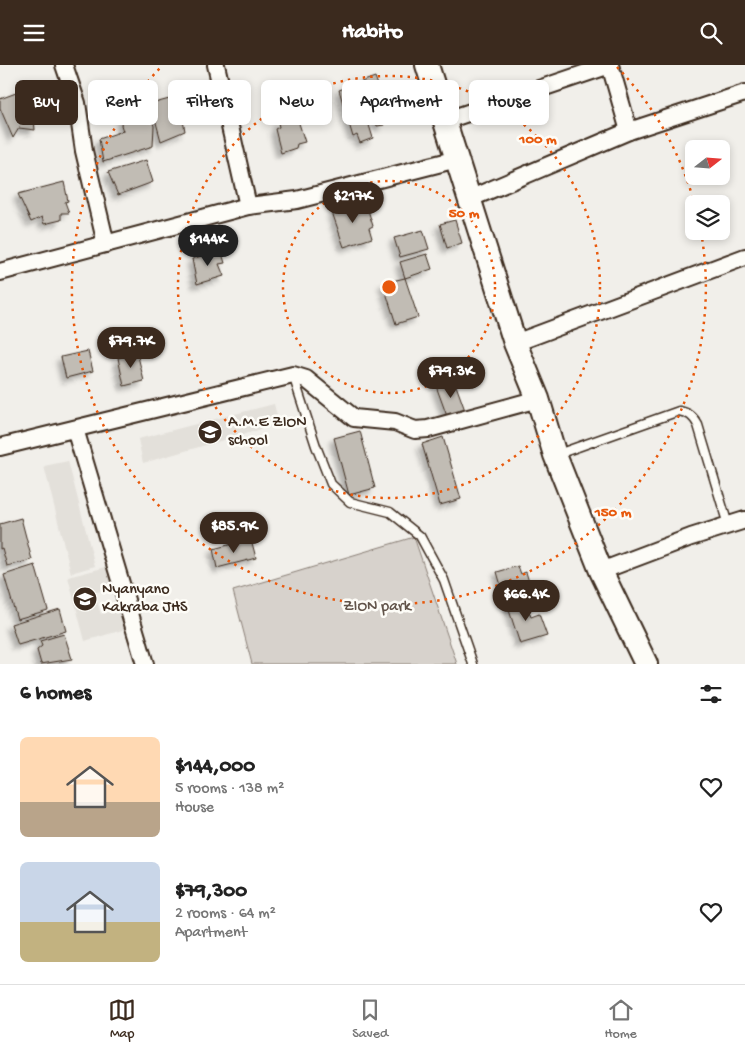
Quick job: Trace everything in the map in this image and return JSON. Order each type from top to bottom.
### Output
[{"type":"street","points":[[64,65],[77,103],[84,151],[106,244]]},
{"type":"street","points":[[216,65],[248,206]]},
{"type":"street","points":[[427,65],[432,80]]},
{"type":"street","points":[[459,116],[610,65],[629,131]]},
{"type":"street","points":[[470,199],[629,131],[745,93]]},
{"type":"street","points":[[445,125],[515,343],[538,399],[555,455],[601,571],[646,664]]},
{"type":"street","points":[[0,272],[248,206],[297,200],[457,159]]},
{"type":"street","points":[[515,343],[745,257]]},
{"type":"street","points":[[1,446],[294,375],[306,379],[354,418],[395,422],[415,430],[428,429],[538,399]]},
{"type":"street","points":[[75,429],[145,664]]},
{"type":"street","points":[[601,571],[691,537],[745,520]]},
{"type":"lane","points":[[294,375],[316,446],[331,484],[350,502],[390,512],[420,536],[444,580],[473,664]]},
{"type":"lane","points":[[555,455],[679,411],[686,412],[694,417],[698,425],[728,525]]},
{"type":"shaded area","name":"A.M.E ZION school","points":[[274,404],[279,424],[143,463],[138,439]]},
{"type":"shaded area","points":[[68,461],[95,566],[71,573],[44,466]]},
{"type":"shaded area","name":"Nyanyano Kakraba JHS","points":[[118,564],[123,585],[94,593],[101,614],[130,606],[136,626],[85,641],[68,577]]},
{"type":"green space","name":"ZION park","points":[[414,537],[457,664],[252,664],[233,591]]},
{"type":"building","points":[[342,89],[342,100],[339,90]]},
{"type":"building","points":[[15,93],[15,125],[35,125],[35,130],[19,128],[13,138],[0,108],[0,99]]},
{"type":"building","points":[[168,99],[168,125],[184,125],[185,131],[161,141],[157,125],[158,102]]},
{"type":"building","points":[[121,125],[154,125],[153,146],[103,162],[99,139],[123,131]]},
{"type":"building","points":[[278,125],[300,125],[305,142],[297,144],[296,148],[281,153],[275,129],[279,127]]},
{"type":"building","points":[[349,125],[369,125],[373,138],[360,143],[357,135],[353,137]]},
{"type":"building","points":[[146,160],[153,182],[118,195],[108,172]]},
{"type":"building","points":[[64,182],[68,201],[65,202],[69,213],[61,213],[61,220],[44,224],[42,217],[31,222],[18,194]]},
{"type":"building","points":[[361,202],[364,211],[368,210],[373,226],[369,228],[372,238],[344,247],[332,212]]},
{"type":"building","points":[[455,220],[462,243],[447,248],[440,224]]},
{"type":"building","points":[[423,230],[429,249],[400,257],[394,238]]},
{"type":"building","points":[[221,250],[225,263],[219,264],[224,276],[197,284],[192,259]]},
{"type":"building","points":[[427,254],[432,269],[405,278],[400,262]]},
{"type":"building","points":[[405,278],[418,317],[396,324],[383,283]]},
{"type":"building","points":[[88,351],[93,371],[66,378],[61,357]]},
{"type":"building","points":[[137,352],[144,381],[124,386],[118,358]]},
{"type":"building","points":[[454,380],[466,413],[448,419],[436,386]]},
{"type":"building","points":[[360,431],[375,488],[349,495],[334,438]]},
{"type":"building","points":[[443,437],[461,499],[440,505],[422,444]]},
{"type":"building","points":[[21,518],[32,560],[7,566],[2,548],[0,549],[0,524]]},
{"type":"building","points":[[251,539],[256,558],[217,568],[213,549]]},
{"type":"building","points":[[35,565],[48,610],[17,619],[4,575]]},
{"type":"building","points":[[518,566],[521,574],[526,572],[532,592],[505,599],[497,572]]},
{"type":"building","points":[[524,598],[531,617],[539,614],[547,636],[520,644],[507,604]]},
{"type":"building","points":[[60,609],[66,631],[18,645],[11,624]]},
{"type":"building","points":[[64,634],[72,659],[41,664],[37,650],[42,646],[40,641]]},
{"type":"place","name":"A.M.E ZION school","points":[[210,432]]},
{"type":"place","name":"Nyanyano Kakraba JHS","points":[[85,599]]}]
